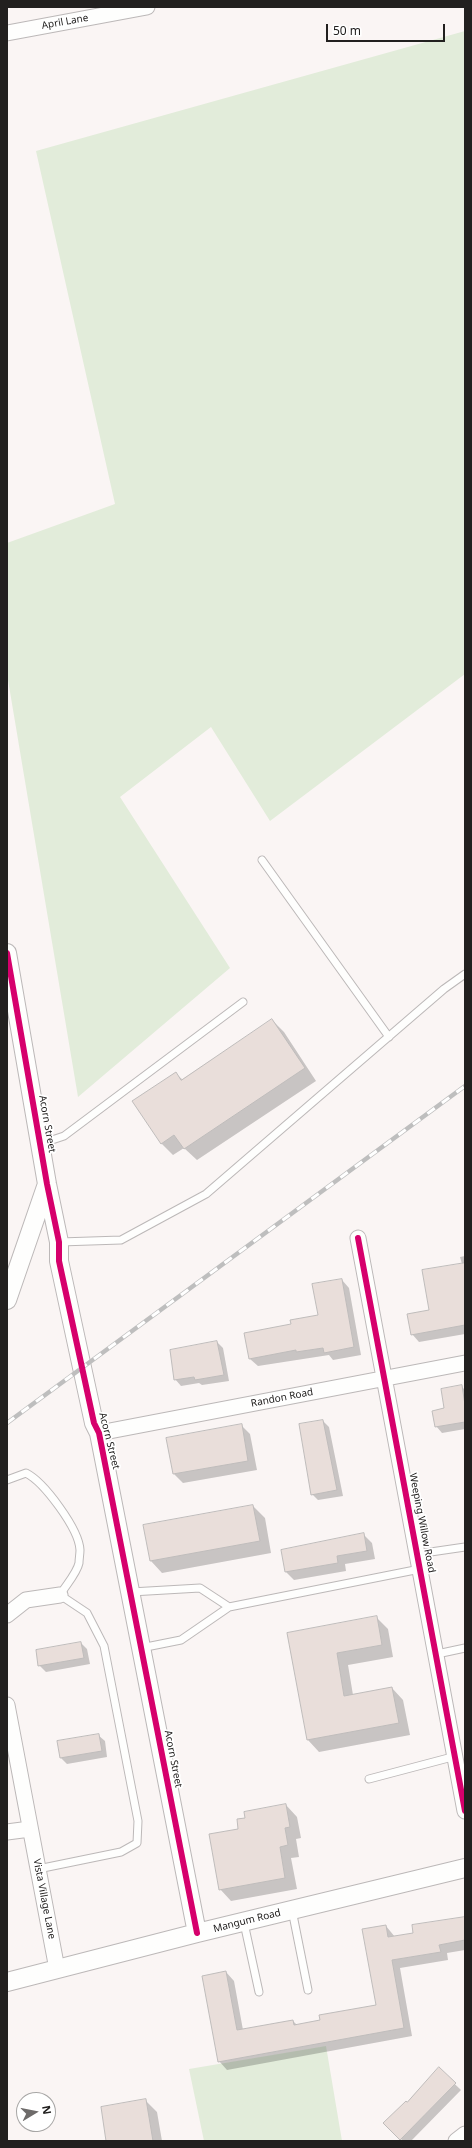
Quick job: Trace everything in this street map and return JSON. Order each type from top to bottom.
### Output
[{"type":"street","name":"April Lane","points":[[7,33],[122,9],[147,7]]},
{"type":"street","name":"Acorn Street","points":[[7,953],[47,1184],[59,1242],[59,1260],[94,1423],[99,1433],[197,1933]]},
{"type":"street","points":[[7,1300],[47,1184]]},
{"type":"street","name":"Weeping Willow Road","points":[[358,1238],[437,1654],[465,1811]]},
{"type":"street","name":"Randon Road","points":[[99,1433],[465,1363]]},
{"type":"street","points":[[7,1615],[26,1600],[60,1595]]},
{"type":"street","name":"Vista Village Lane","points":[[7,1705],[57,1969]]},
{"type":"street","points":[[7,1832],[30,1829]]},
{"type":"street","name":"Mangum Road","points":[[7,1982],[197,1933],[465,1868]]},
{"type":"street","points":[[456,2141],[465,2134]]},
{"type":"lane","points":[[262,860],[389,1037]]},
{"type":"lane","points":[[59,1242],[121,1240],[206,1194],[444,989],[465,974]]},
{"type":"lane","points":[[40,1144],[64,1136],[243,1002]]},
{"type":"lane","points":[[7,1480],[26,1473],[36,1478],[68,1521],[75,1535],[80,1550],[78,1565],[60,1595],[87,1613],[104,1646],[138,1821],[137,1843],[120,1852],[38,1869]]},
{"type":"lane","points":[[417,1554],[465,1547]]},
{"type":"lane","points":[[141,1648],[181,1640],[229,1607],[420,1569]]},
{"type":"lane","points":[[130,1592],[200,1588],[229,1607]]},
{"type":"lane","points":[[437,1654],[465,1648]]},
{"type":"lane","points":[[369,1779],[456,1756]]},
{"type":"lane","points":[[292,1910],[308,1990]]},
{"type":"lane","points":[[244,1922],[259,1992]]},
{"type":"green space","points":[[465,31],[465,674],[270,821],[211,727],[120,797],[230,968],[78,1097],[7,674],[7,543],[115,504],[36,151]]},
{"type":"green space","points":[[326,2046],[342,2141],[204,2141],[189,2069]]},
{"type":"building","points":[[272,1019],[305,1068],[184,1149],[174,1135],[161,1144],[132,1101],[176,1072],[181,1080]]},
{"type":"building","points":[[465,1263],[465,1325],[411,1335],[407,1314],[429,1310],[422,1270]]},
{"type":"building","points":[[342,1279],[354,1347],[324,1353],[323,1348],[296,1352],[296,1350],[249,1359],[244,1333],[291,1324],[290,1320],[318,1315],[312,1284]]},
{"type":"building","points":[[217,1341],[224,1375],[195,1380],[194,1377],[174,1380],[170,1350]]},
{"type":"building","points":[[462,1385],[465,1405],[465,1422],[435,1427],[432,1411],[444,1408],[441,1389]]},
{"type":"building","points":[[323,1420],[337,1490],[311,1495],[299,1424]]},
{"type":"building","points":[[242,1424],[248,1461],[173,1474],[166,1438]]},
{"type":"building","points":[[253,1505],[260,1541],[150,1561],[143,1525]]},
{"type":"building","points":[[364,1533],[367,1551],[337,1556],[338,1563],[285,1572],[281,1550]]},
{"type":"building","points":[[377,1616],[382,1645],[337,1653],[344,1696],[392,1687],[399,1723],[307,1740],[287,1633]]},
{"type":"building","points":[[81,1642],[84,1658],[38,1666],[36,1650]]},
{"type":"building","points":[[99,1734],[102,1751],[60,1758],[57,1741]]},
{"type":"building","points":[[286,1804],[290,1827],[285,1828],[288,1845],[280,1847],[285,1878],[219,1890],[209,1834],[238,1829],[237,1819],[245,1818],[244,1812]]},
{"type":"building","points":[[465,1917],[465,1940],[439,1945],[441,1952],[392,1960],[404,2028],[218,2062],[202,1976],[226,1971],[237,2030],[293,2020],[294,2025],[320,2020],[319,2015],[376,2005],[362,1929],[386,1925],[388,1937],[413,1933],[412,1925]]},
{"type":"building","points":[[439,2067],[456,2083],[400,2140],[383,2123],[406,2101],[407,2102]]},
{"type":"building","points":[[146,2099],[153,2141],[106,2141],[101,2107]]},
{"type":"railway","points":[[7,1423],[465,1086]]},
{"type":"cycle path","points":[[7,953],[47,1184],[59,1242],[59,1261],[94,1423],[99,1433],[197,1933]]},
{"type":"cycle path","points":[[358,1238],[465,1811]]}]
